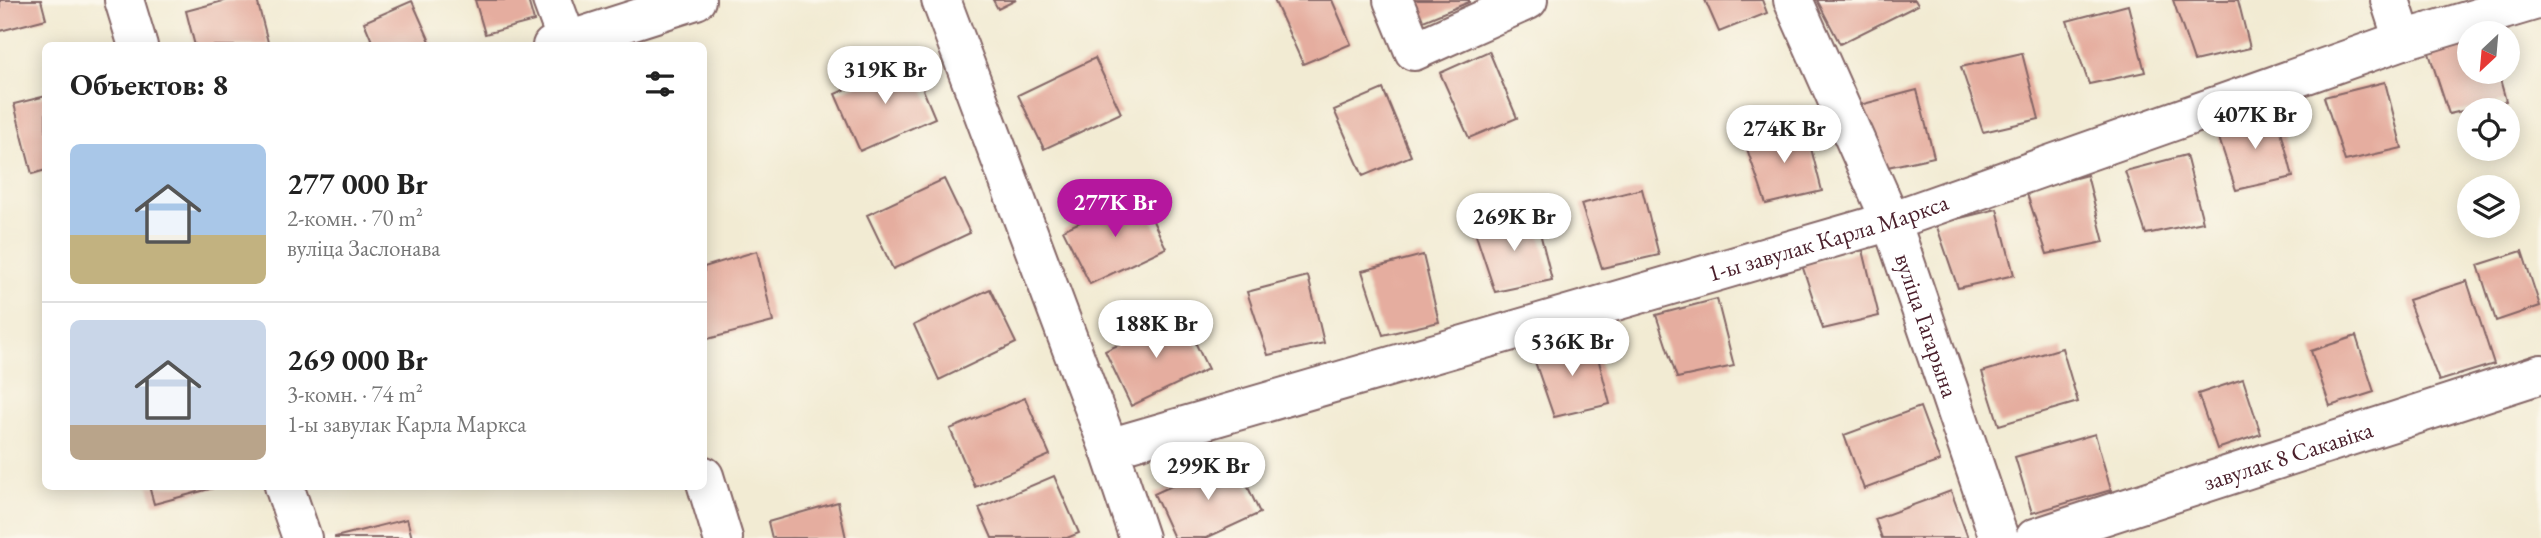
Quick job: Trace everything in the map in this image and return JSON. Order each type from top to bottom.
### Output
[{"type":"street","points":[[124,0],[137,42]]},
{"type":"street","points":[[552,0],[562,42]]},
{"type":"street","points":[[569,42],[696,0]]},
{"type":"street","points":[[941,0],[1109,448],[1139,538]]},
{"type":"street","points":[[1393,0],[1414,51],[1528,0]]},
{"type":"street","name":"вуліца Гагарына","points":[[1793,0],[1891,221],[1999,538]]},
{"type":"street","points":[[2390,0],[2403,40]]},
{"type":"street","name":"1-ы завулак Карла Маркса","points":[[1109,448],[1891,221],[2403,40],[2537,0]]},
{"type":"street","name":"завулак 8 Сакавіка","points":[[2035,538],[2541,374]]},
{"type":"street","points":[[707,486],[723,538]]},
{"type":"street","points":[[285,490],[302,538]]},
{"type":"building","points":[[0,0],[41,0],[46,19],[0,31]]},
{"type":"building","points":[[227,0],[257,0],[268,42],[194,42],[186,11]]},
{"type":"building","points":[[475,0],[528,0],[534,21],[485,34]]},
{"type":"building","points":[[993,0],[1016,0],[998,9]]},
{"type":"building","points":[[1274,0],[1332,0],[1351,44],[1303,64]]},
{"type":"building","points":[[1412,0],[1469,0],[1469,2],[1421,22]]},
{"type":"building","points":[[1705,0],[1762,0],[1767,13],[1719,32]]},
{"type":"building","points":[[1817,0],[1915,0],[1918,5],[1840,44]]},
{"type":"building","points":[[2173,0],[2238,0],[2250,48],[2194,61]]},
{"type":"building","points":[[412,1],[430,42],[372,42],[364,22]]},
{"type":"building","points":[[2128,5],[2145,72],[2089,84],[2067,21]]},
{"type":"building","points":[[2457,43],[2457,84],[2501,84],[2505,98],[2457,98],[2457,112],[2449,114],[2428,50]]},
{"type":"building","points":[[1489,51],[1517,118],[1469,138],[1440,73]]},
{"type":"building","points":[[2022,53],[2039,119],[1983,132],[1961,67]]},
{"type":"building","points":[[1095,58],[1121,113],[1044,149],[1018,95]]},
{"type":"building","points":[[911,61],[935,118],[860,151],[835,94]]},
{"type":"building","points":[[2385,82],[2402,148],[2345,161],[2324,97]]},
{"type":"building","points":[[1383,89],[1411,156],[1363,176],[1334,110]]},
{"type":"building","points":[[1917,90],[1934,157],[1878,169],[1856,106]]},
{"type":"building","points":[[42,97],[42,171],[32,174],[14,104]]},
{"type":"building","points":[[2276,111],[2293,177],[2236,190],[2215,126]]},
{"type":"building","points":[[1805,125],[1822,191],[1766,204],[1744,140]]},
{"type":"building","points":[[2186,155],[2203,222],[2146,234],[2125,171]]},
{"type":"building","points":[[2087,175],[2104,242],[2047,254],[2026,191]]},
{"type":"building","points":[[944,179],[970,233],[893,269],[867,215]]},
{"type":"building","points":[[1642,189],[1659,255],[1602,268],[1581,204]]},
{"type":"building","points":[[1140,194],[1166,248],[1090,284],[1063,230]]},
{"type":"building","points":[[1997,209],[2014,275],[1958,288],[1936,224]]},
{"type":"building","points":[[1535,213],[1552,280],[1495,292],[1474,229]]},
{"type":"building","points":[[1863,250],[1879,316],[1823,329],[1802,265]]},
{"type":"building","points":[[757,251],[773,322],[707,339],[707,266]]},
{"type":"building","points":[[2522,251],[2540,306],[2496,321],[2478,265]]},
{"type":"building","points":[[1423,255],[1439,322],[1383,335],[1362,271]]},
{"type":"building","points":[[1308,276],[1324,343],[1268,355],[1247,292]]},
{"type":"building","points":[[2467,281],[2494,364],[2439,381],[2408,300]]},
{"type":"building","points":[[990,289],[1016,343],[939,380],[914,325]]},
{"type":"building","points":[[1717,299],[1734,366],[1677,378],[1656,315]]},
{"type":"building","points":[[1182,315],[1208,369],[1131,406],[1105,351]]},
{"type":"building","points":[[2356,336],[2374,392],[2330,406],[2311,351]]},
{"type":"building","points":[[1593,338],[1610,404],[1554,417],[1532,353]]},
{"type":"building","points":[[2062,348],[2078,402],[1999,425],[1982,372]]},
{"type":"building","points":[[2243,379],[2261,434],[2217,449],[2198,394]]},
{"type":"building","points":[[1025,398],[1050,455],[975,487],[950,429]]},
{"type":"building","points":[[1920,407],[1940,461],[1864,489],[1844,435]]},
{"type":"building","points":[[2095,434],[2111,490],[2032,513],[2015,457]]},
{"type":"building","points":[[1234,457],[1260,513],[1206,538],[1174,538],[1154,494]]},
{"type":"building","points":[[1054,476],[1079,533],[1067,538],[992,538],[979,508]]},
{"type":"building","points":[[150,490],[206,490],[154,504]]},
{"type":"building","points":[[1951,491],[1968,538],[1882,538],[1875,519]]},
{"type":"building","points":[[838,502],[846,538],[772,538],[768,522]]},
{"type":"building","points":[[407,519],[412,538],[335,538],[335,537]]}]
